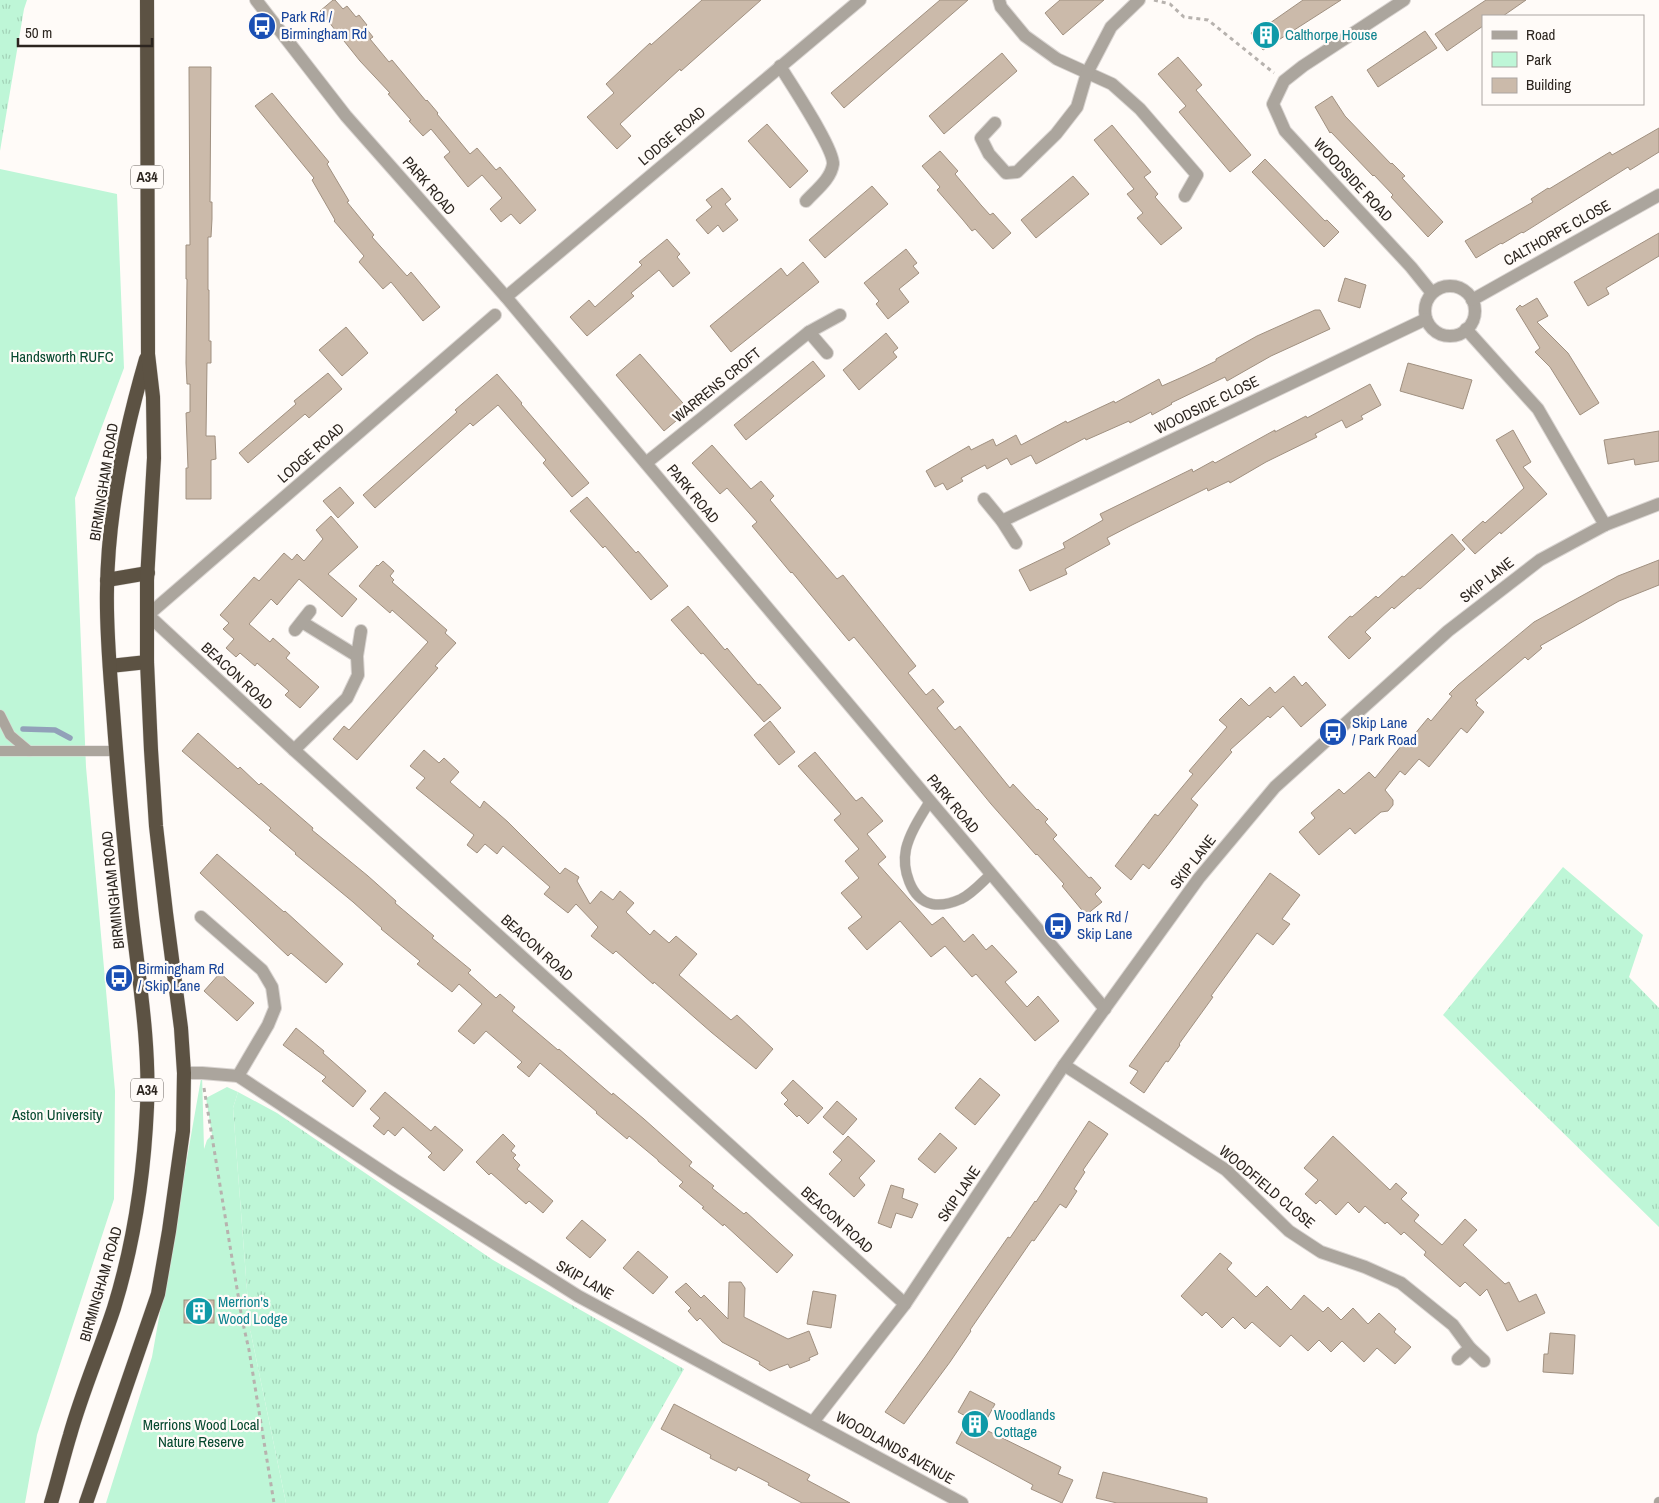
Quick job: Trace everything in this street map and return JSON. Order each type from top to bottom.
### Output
[{"type":"highway","name":"BIRMINGHAM ROAD","points":[[86,1503],[158,1294],[177,1182],[183,1131],[184,1073],[181,1028],[156,826],[147,662],[148,573],[154,458],[153,397],[148,354],[147,0]]},
{"type":"highway","name":"BIRMINGHAM ROAD","points":[[52,1503],[70,1434],[118,1292],[135,1219],[144,1163],[147,1104],[145,1030],[119,800],[107,634],[107,580],[110,538],[122,461],[136,395],[148,354]]},
{"type":"highway","points":[[107,580],[148,573]]},
{"type":"highway","points":[[110,666],[147,662]]},
{"type":"street","name":"PARK ROAD","points":[[256,0],[346,116],[506,297],[1105,1009]]},
{"type":"street","name":"LODGE ROAD","points":[[506,297],[860,0]]},
{"type":"street","points":[[999,0],[1001,7],[1025,36],[1058,59],[1112,84],[1140,109],[1197,175],[1185,196]]},
{"type":"street","points":[[995,122],[981,138],[989,154],[1006,173],[1017,172],[1056,134],[1077,106],[1087,73],[1112,27],[1139,0]]},
{"type":"street","points":[[1284,82],[1303,66],[1404,0]]},
{"type":"street","points":[[780,66],[826,144],[833,163],[828,176],[806,201]]},
{"type":"street","name":"WOODSIDE ROAD","points":[[1284,82],[1274,104],[1285,131],[1411,267],[1432,293]]},
{"type":"street","name":"CALTHORPE CLOSE","points":[[1472,300],[1659,195]]},
{"type":"street","points":[[1453,286],[1461,288],[1472,300],[1474,309],[1472,321],[1466,330],[1457,335],[1450,336],[1440,334],[1432,328],[1426,319],[1425,306],[1432,293],[1441,287],[1453,286]]},
{"type":"street","name":"LODGE ROAD","points":[[148,615],[495,315]]},
{"type":"street","name":"WARRENS CROFT","points":[[646,463],[809,332],[840,315]]},
{"type":"street","name":"WOODSIDE CLOSE","points":[[1002,521],[1426,319]]},
{"type":"street","points":[[1466,330],[1538,409],[1605,525]]},
{"type":"street","points":[[809,332],[827,353]]},
{"type":"street","points":[[984,499],[1002,521],[1016,543]]},
{"type":"street","name":"SKIP LANE","points":[[184,1073],[238,1076],[395,1180],[578,1296],[813,1422],[905,1304],[1064,1065],[1199,878],[1275,787],[1448,631],[1540,560],[1605,525],[1659,504]]},
{"type":"street","name":"BEACON ROAD","points":[[148,615],[294,750],[905,1304]]},
{"type":"street","points":[[302,621],[357,656]]},
{"type":"street","points":[[294,750],[347,698],[358,675],[357,656],[361,631]]},
{"type":"street","points":[[201,917],[262,970],[272,987],[275,1008],[268,1025],[238,1076]]},
{"type":"street","name":"WOODFIELD CLOSE","points":[[1064,1065],[1226,1170],[1289,1231],[1321,1252],[1365,1267],[1400,1283],[1453,1325],[1470,1348],[1484,1361]]},
{"type":"street","points":[[1458,1359],[1470,1348]]},
{"type":"street","name":"WOODLANDS AVENUE","points":[[813,1422],[962,1503]]},
{"type":"lane","points":[[0,715],[10,735],[29,751]]},
{"type":"lane","points":[[0,751],[116,751]]},
{"type":"lane","points":[[930,801],[917,822],[906,850],[905,866],[908,881],[913,890],[931,904],[943,905],[963,898],[991,874]]},
{"type":"path","points":[[1154,0],[1170,4],[1184,17],[1208,20],[1284,82]]},
{"type":"path","points":[[202,1073],[274,1503]]},
{"type":"green space","points":[[0,0],[27,0],[0,151]]},
{"type":"green space","name":"Aston University","points":[[0,169],[117,194],[124,368],[75,498],[86,767],[115,1091],[114,1199],[37,1435],[25,1503],[0,1503]]},
{"type":"green space","points":[[1563,867],[1643,935],[1629,977],[1659,1008],[1659,1227],[1443,1015]]},
{"type":"green space","name":"Merrions Wood Local Nature Reserve","points":[[202,1073],[204,1149],[207,1140],[212,1135],[206,1098],[227,1087],[238,1092],[233,1108],[250,1329],[286,1503],[106,1503],[152,1357]]},
{"type":"green space","points":[[238,1092],[277,1113],[493,1260],[684,1369],[608,1503],[286,1503],[250,1329],[233,1108]]},
{"type":"building","points":[[333,0],[343,9],[347,6],[356,17],[359,15],[373,37],[370,39],[389,62],[392,60],[427,100],[470,154],[477,148],[496,170],[500,167],[536,210],[520,224],[511,214],[501,222],[490,209],[502,198],[482,175],[468,187],[444,157],[450,152],[431,129],[423,136],[388,94],[390,93],[360,61],[320,11]]},
{"type":"building","points":[[702,0],[761,0],[681,71],[680,69],[620,124],[631,136],[617,149],[587,117],[614,93],[606,84],[650,43],[651,45]]},
{"type":"building","points":[[940,0],[968,0],[844,108],[831,93]]},
{"type":"building","points":[[1060,0],[1104,0],[1063,35],[1045,13]]},
{"type":"building","points":[[1303,0],[1341,0],[1263,50],[1251,33],[1268,21],[1270,23]]},
{"type":"building","points":[[1486,0],[1526,0],[1504,15],[1482,15],[1482,27],[1447,51],[1435,34]]},
{"type":"building","points":[[1425,31],[1437,48],[1378,87],[1367,70]]},
{"type":"building","points":[[1002,53],[1017,71],[944,134],[929,116]]},
{"type":"building","points":[[1178,57],[1202,85],[1196,90],[1251,155],[1230,172],[1179,112],[1186,106],[1158,74]]},
{"type":"building","points":[[189,67],[211,67],[210,202],[212,202],[212,219],[211,237],[208,237],[208,290],[211,363],[207,363],[206,436],[215,436],[216,459],[211,460],[211,499],[186,499],[186,468],[188,468],[186,413],[190,412],[190,384],[187,384],[186,363],[186,245],[190,245]]},
{"type":"building","points":[[272,93],[329,162],[327,164],[349,201],[347,202],[374,235],[372,237],[407,276],[411,272],[440,307],[423,321],[391,282],[383,289],[359,262],[364,256],[334,221],[312,180],[314,178],[255,106]]},
{"type":"building","points":[[1332,96],[1345,116],[1405,176],[1402,178],[1443,222],[1428,237],[1391,197],[1393,195],[1330,133],[1315,107]]},
{"type":"building","points":[[767,124],[808,171],[790,188],[748,141]]},
{"type":"building","points":[[1112,125],[1151,172],[1144,177],[1158,194],[1155,197],[1182,228],[1161,245],[1137,218],[1143,213],[1127,194],[1134,189],[1094,140]]},
{"type":"building","points":[[1659,128],[1659,152],[1630,170],[1628,167],[1523,233],[1501,243],[1476,258],[1465,241],[1533,202],[1531,199],[1548,188],[1610,152],[1612,155]]},
{"type":"building","points":[[940,151],[958,171],[955,174],[981,205],[990,215],[993,213],[1011,233],[993,249],[975,229],[972,231],[937,190],[940,187],[922,166]]},
{"type":"building","points":[[1265,159],[1325,221],[1327,220],[1339,232],[1324,247],[1252,172]]},
{"type":"building","points":[[1073,176],[1089,194],[1036,238],[1021,220]]},
{"type":"building","points":[[872,186],[888,204],[825,258],[809,240]]},
{"type":"building","points":[[722,188],[731,199],[725,204],[738,220],[723,232],[718,225],[708,234],[696,220],[712,207],[706,200]]},
{"type":"building","points":[[1659,233],[1659,256],[1606,288],[1609,294],[1588,306],[1574,282]]},
{"type":"building","points":[[667,239],[680,254],[677,257],[690,273],[673,287],[659,270],[631,293],[634,296],[587,336],[570,317],[589,300],[595,307],[642,265],[639,262]]},
{"type":"building","points":[[906,249],[917,263],[913,266],[919,273],[899,289],[909,302],[888,319],[876,304],[879,301],[864,283]]},
{"type":"building","points":[[803,262],[819,282],[731,352],[710,326],[781,268],[787,276]]},
{"type":"building","points":[[1345,278],[1366,285],[1360,308],[1338,301]]},
{"type":"building","points":[[1537,298],[1548,316],[1537,322],[1568,353],[1599,403],[1580,415],[1550,367],[1535,352],[1540,348],[1516,309],[1520,305],[1522,307]]},
{"type":"building","points":[[1315,310],[1320,310],[1330,329],[1271,356],[1227,381],[1225,377],[1171,403],[1152,415],[1151,412],[1130,423],[1129,421],[1086,440],[1085,438],[1036,464],[1031,455],[1011,465],[1007,458],[987,469],[985,465],[961,478],[963,481],[947,490],[943,483],[935,487],[926,471],[969,446],[971,450],[993,439],[996,446],[1016,435],[1021,445],[1066,421],[1067,423],[1114,401],[1115,403],[1159,379],[1162,386],[1187,375],[1216,361],[1216,359],[1257,336]]},
{"type":"building","points":[[346,327],[368,353],[342,376],[319,350]]},
{"type":"building","points":[[886,333],[898,348],[893,352],[897,357],[859,390],[843,370]]},
{"type":"building","points":[[640,354],[689,410],[664,431],[616,375]]},
{"type":"building","points":[[813,361],[825,376],[746,440],[734,425]]},
{"type":"building","points":[[1408,363],[1472,380],[1463,409],[1400,391]]},
{"type":"building","points":[[328,373],[342,389],[309,418],[305,414],[248,463],[239,453],[296,404],[294,401]]},
{"type":"building","points":[[497,374],[589,483],[572,497],[543,463],[546,460],[498,405],[473,426],[470,423],[375,508],[363,495]]},
{"type":"building","points":[[1370,384],[1381,405],[1361,416],[1363,419],[1346,428],[1342,420],[1315,434],[1317,437],[1266,462],[1230,483],[1229,481],[1208,491],[1207,488],[1132,525],[1107,538],[1110,544],[1065,569],[1067,574],[1030,591],[1019,570],[1065,548],[1063,543],[1103,520],[1100,514],[1192,469],[1193,472],[1213,461],[1215,463],[1275,430],[1275,432],[1306,416],[1307,418]]},
{"type":"building","points":[[1513,430],[1531,462],[1523,467],[1547,494],[1475,554],[1462,540],[1483,521],[1485,523],[1524,488],[1496,440]]},
{"type":"building","points":[[1659,431],[1659,461],[1635,465],[1634,459],[1608,464],[1604,440]]},
{"type":"building","points":[[712,445],[751,489],[761,481],[774,496],[770,500],[837,579],[843,575],[916,666],[908,673],[926,695],[933,689],[944,702],[937,708],[955,730],[960,726],[1010,788],[1013,784],[1048,819],[1045,822],[1057,835],[1053,839],[1089,878],[1091,877],[1101,888],[1095,894],[1102,902],[1086,915],[1062,886],[1064,884],[991,804],[854,637],[849,641],[791,573],[752,526],[757,522],[727,488],[720,494],[692,463]]},
{"type":"building","points":[[340,487],[354,503],[338,518],[323,501]]},
{"type":"building","points":[[587,497],[668,586],[651,600],[605,546],[603,548],[570,511]]},
{"type":"building","points":[[331,516],[358,547],[328,574],[357,599],[342,617],[299,579],[277,605],[271,599],[249,624],[270,642],[273,638],[290,653],[286,658],[319,687],[300,708],[285,695],[289,691],[257,663],[255,666],[240,653],[236,657],[226,648],[234,639],[223,629],[229,623],[220,615],[254,577],[259,581],[284,553],[292,560],[297,554],[304,561],[323,539],[316,530]]},
{"type":"building","points":[[1452,534],[1465,549],[1420,589],[1418,588],[1394,609],[1392,607],[1365,632],[1371,638],[1349,659],[1328,637],[1350,616],[1352,617],[1376,596],[1378,598],[1402,576],[1404,577]]},
{"type":"building","points":[[1659,560],[1659,585],[1619,601],[1540,646],[1542,648],[1528,660],[1525,657],[1475,700],[1478,703],[1476,705],[1484,712],[1467,733],[1461,728],[1429,767],[1419,759],[1405,775],[1400,771],[1385,790],[1393,800],[1393,805],[1388,811],[1381,812],[1355,834],[1350,828],[1319,855],[1299,832],[1315,818],[1311,813],[1339,789],[1344,794],[1369,772],[1375,778],[1402,745],[1404,747],[1428,718],[1431,721],[1452,696],[1449,694],[1458,685],[1534,622],[1618,576]]},
{"type":"building","points":[[383,561],[394,571],[390,576],[394,580],[392,582],[447,630],[445,633],[456,643],[435,666],[438,668],[357,760],[333,739],[344,726],[349,730],[428,642],[392,610],[390,613],[359,586],[377,565]]},
{"type":"building","points":[[688,606],[725,650],[727,648],[758,685],[760,684],[781,708],[764,722],[671,620]]},
{"type":"building","points":[[1294,676],[1302,686],[1306,682],[1326,705],[1301,727],[1283,706],[1270,718],[1268,716],[1230,750],[1232,752],[1191,799],[1198,805],[1170,842],[1149,869],[1143,864],[1131,880],[1115,866],[1155,814],[1158,816],[1193,774],[1189,771],[1227,727],[1219,720],[1241,698],[1249,706],[1270,687],[1275,693]]},
{"type":"building","points":[[770,721],[795,752],[779,765],[754,735]]},
{"type":"building","points":[[198,733],[238,769],[240,767],[259,785],[261,783],[313,828],[312,830],[368,876],[396,901],[395,903],[434,936],[432,938],[471,970],[468,973],[496,998],[500,994],[515,1007],[512,1011],[612,1095],[613,1093],[644,1119],[692,1162],[689,1166],[714,1186],[712,1188],[744,1214],[746,1212],[793,1255],[777,1273],[679,1186],[683,1182],[629,1136],[627,1139],[540,1063],[529,1077],[517,1067],[522,1062],[486,1031],[474,1044],[458,1031],[482,1004],[459,984],[452,992],[417,964],[420,961],[295,854],[269,830],[271,828],[182,751]]},
{"type":"building","points":[[424,750],[439,763],[444,758],[459,772],[450,782],[480,808],[484,801],[560,874],[565,868],[579,877],[577,881],[590,904],[601,891],[613,900],[620,891],[634,903],[626,912],[650,935],[654,930],[669,943],[676,936],[697,954],[679,975],[731,1020],[737,1015],[773,1049],[756,1069],[616,951],[613,954],[591,936],[598,927],[576,904],[568,913],[544,894],[550,887],[503,846],[497,854],[485,844],[477,853],[467,845],[474,835],[416,788],[425,778],[410,766]]},
{"type":"building","points":[[815,752],[856,801],[862,797],[883,821],[867,834],[886,857],[878,864],[932,925],[943,917],[964,942],[973,934],[986,950],[992,945],[1017,972],[1005,982],[1027,1007],[1038,996],[1059,1021],[1035,1041],[976,974],[972,977],[945,946],[931,957],[900,921],[867,950],[848,928],[862,917],[841,893],[859,878],[845,861],[859,849],[834,820],[841,814],[798,766]]},
{"type":"building","points":[[217,854],[285,911],[343,964],[326,983],[291,953],[288,956],[200,873]]},
{"type":"building","points":[[1270,873],[1300,895],[1282,919],[1290,924],[1273,945],[1257,933],[1211,996],[1213,997],[1168,1062],[1166,1061],[1144,1093],[1130,1083],[1138,1071],[1129,1066]]},
{"type":"building","points":[[220,973],[254,1003],[237,1021],[204,991]]},
{"type":"building","points":[[296,1028],[324,1051],[323,1053],[366,1091],[353,1107],[322,1081],[326,1077],[283,1045]]},
{"type":"building","points":[[980,1078],[1000,1095],[975,1125],[955,1108]]},
{"type":"building","points":[[793,1080],[823,1108],[808,1124],[799,1115],[797,1117],[784,1104],[788,1100],[781,1093]]},
{"type":"building","points":[[385,1092],[431,1131],[435,1126],[463,1150],[444,1171],[428,1157],[432,1153],[403,1127],[395,1136],[388,1130],[384,1135],[373,1126],[380,1118],[370,1109]]},
{"type":"building","points":[[837,1101],[857,1119],[843,1135],[823,1117]]},
{"type":"building","points":[[1089,1121],[1108,1134],[1083,1170],[1085,1172],[1074,1189],[1077,1191],[1066,1208],[1060,1204],[1034,1241],[1032,1240],[950,1362],[904,1424],[885,1412],[1008,1237],[1010,1238],[1036,1202]]},
{"type":"building","points":[[940,1133],[957,1148],[935,1173],[918,1159]]},
{"type":"building","points":[[503,1134],[515,1146],[511,1151],[516,1155],[513,1158],[520,1165],[517,1169],[553,1201],[543,1213],[529,1201],[526,1204],[491,1173],[489,1175],[476,1162]]},
{"type":"building","points":[[848,1136],[875,1161],[859,1178],[865,1185],[854,1197],[829,1174],[842,1160],[833,1152]]},
{"type":"building","points":[[1333,1136],[1390,1190],[1396,1183],[1407,1193],[1401,1199],[1419,1215],[1414,1221],[1442,1245],[1465,1219],[1477,1230],[1463,1245],[1505,1284],[1509,1282],[1519,1302],[1536,1294],[1545,1313],[1507,1331],[1487,1289],[1480,1296],[1465,1282],[1460,1287],[1424,1255],[1426,1252],[1404,1232],[1401,1235],[1365,1206],[1359,1213],[1348,1202],[1336,1215],[1320,1200],[1316,1204],[1305,1194],[1318,1180],[1304,1168]]},
{"type":"building","points":[[891,1185],[904,1189],[902,1198],[918,1204],[912,1218],[896,1213],[891,1228],[878,1223]]},
{"type":"building","points":[[582,1220],[606,1240],[590,1258],[566,1238]]},
{"type":"building","points":[[638,1251],[668,1277],[653,1294],[623,1268]]},
{"type":"building","points":[[1220,1253],[1232,1263],[1227,1269],[1256,1297],[1267,1286],[1291,1310],[1304,1295],[1323,1312],[1328,1307],[1341,1320],[1353,1308],[1368,1324],[1379,1313],[1396,1329],[1394,1332],[1411,1347],[1395,1364],[1377,1348],[1364,1362],[1342,1341],[1331,1352],[1319,1340],[1308,1351],[1291,1335],[1280,1347],[1252,1322],[1245,1329],[1233,1317],[1222,1328],[1206,1312],[1202,1316],[1181,1296]]},
{"type":"building","points":[[729,1282],[741,1282],[745,1288],[744,1317],[788,1339],[809,1331],[818,1354],[809,1358],[810,1360],[790,1368],[788,1364],[770,1371],[759,1364],[760,1362],[722,1342],[700,1318],[697,1321],[688,1311],[691,1308],[675,1292],[686,1283],[701,1298],[704,1295],[728,1319]]},
{"type":"building","points":[[813,1291],[836,1295],[831,1328],[807,1324]]},
{"type":"building","name":"Merrion's Wood Lodge","points":[[184,1300],[214,1300],[214,1323],[184,1323]]},
{"type":"building","points":[[1550,1333],[1575,1335],[1573,1374],[1543,1372],[1544,1354],[1548,1354]]},
{"type":"building","points":[[970,1391],[995,1404],[982,1428],[1061,1467],[1058,1474],[1073,1480],[1062,1503],[1031,1489],[1033,1485],[956,1443],[969,1418],[958,1412]]},
{"type":"building","points":[[674,1404],[810,1475],[807,1480],[850,1503],[802,1503],[738,1467],[736,1471],[710,1458],[711,1455],[661,1429]]},
{"type":"building","points":[[1103,1472],[1207,1498],[1207,1503],[1117,1503],[1096,1498]]},
{"type":"waterway","points":[[23,729],[55,730],[70,738]]},
{"type":"place","name":"Park Rd / Birmingham Rd","points":[[262,26]]},
{"type":"place","name":"Calthorpe House","points":[[1266,35]]},
{"type":"place","name":"Skip Lane / Park Road","points":[[1333,732]]},
{"type":"place","name":"Park Rd / Skip Lane","points":[[1058,926]]},
{"type":"place","name":"Birmingham Rd / Skip Lane","points":[[119,978]]},
{"type":"place","name":"Merrion's Wood Lodge","points":[[199,1311]]},
{"type":"place","name":"Woodlands Cottage","points":[[975,1424]]},
{"type":"park label","name":"Handsworth RUFC","points":[[62,357]]}]
